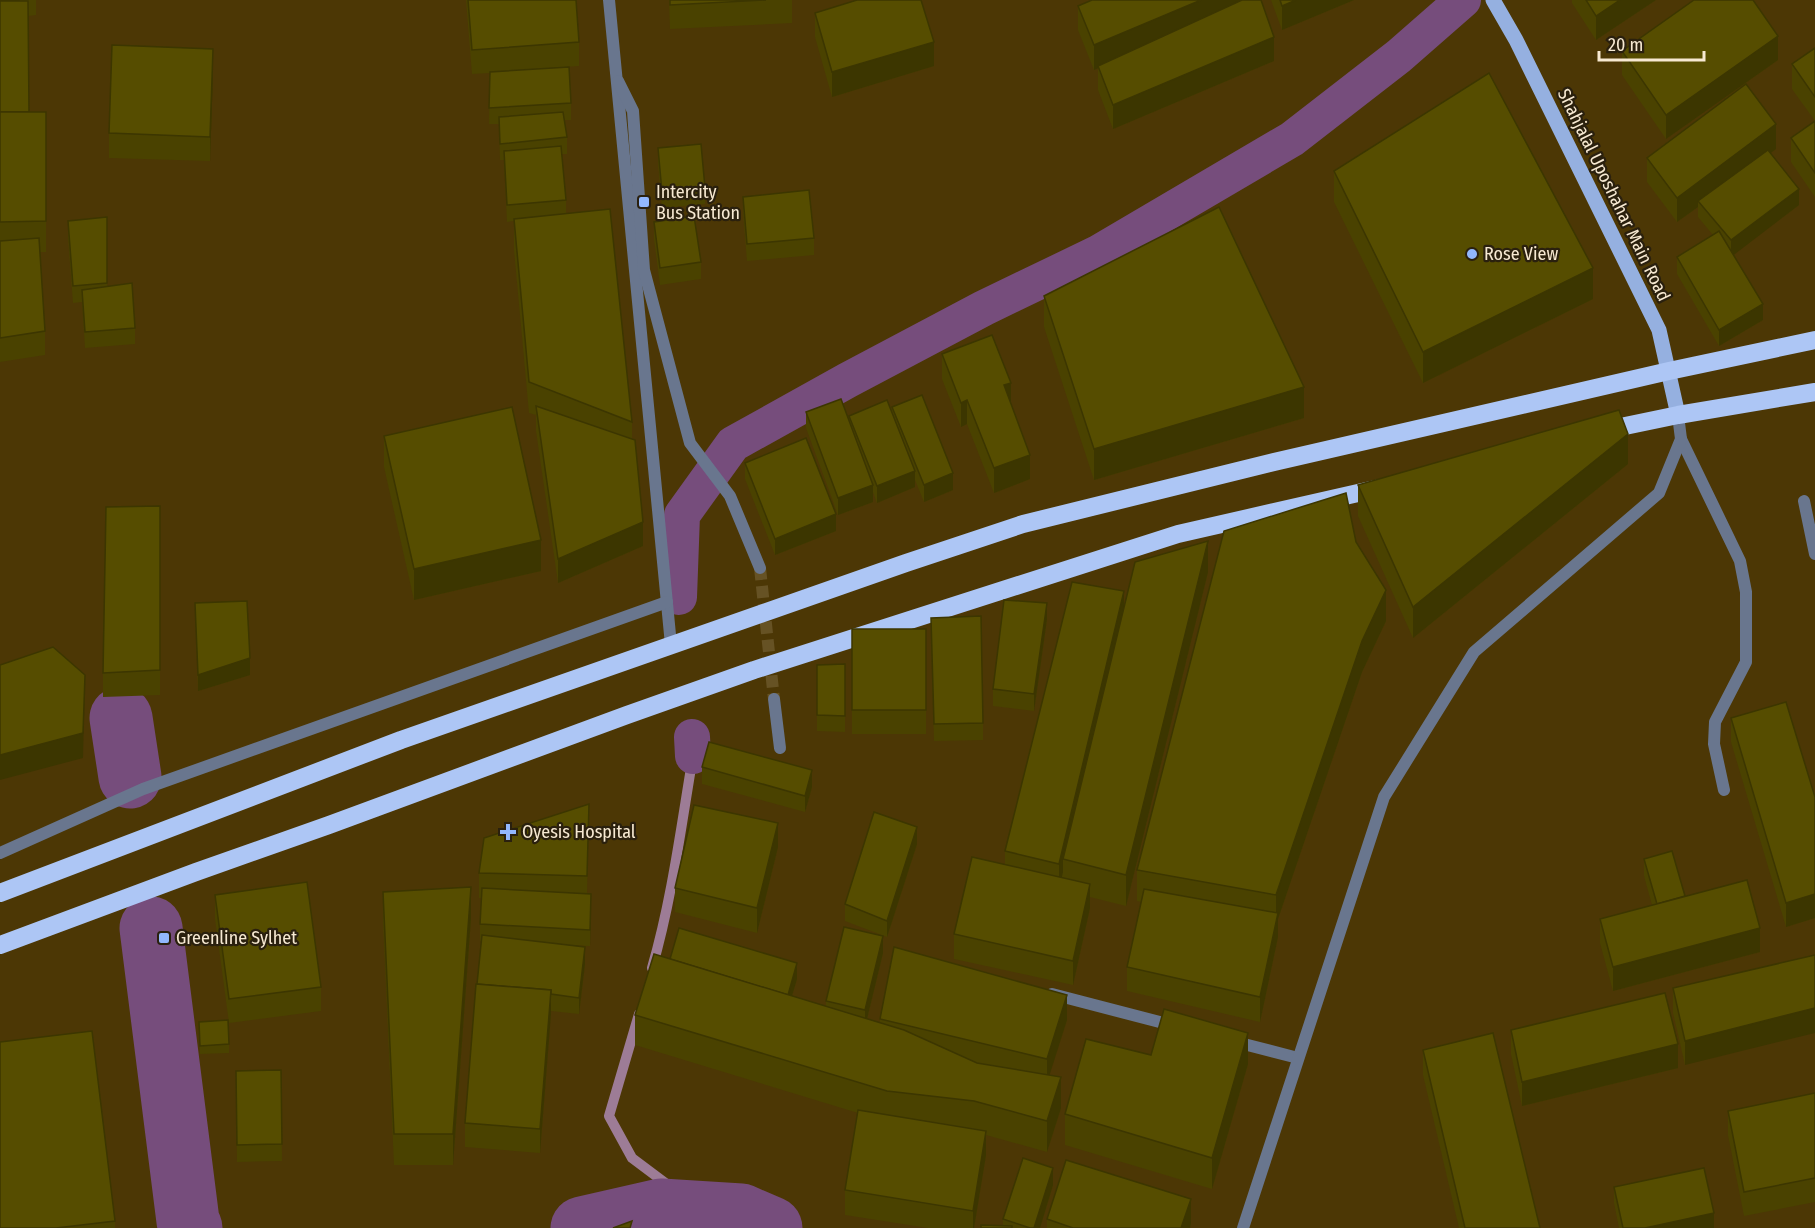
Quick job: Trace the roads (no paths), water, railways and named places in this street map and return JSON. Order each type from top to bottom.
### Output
[{"type":"highway","points":[[0,893],[401,740],[1023,524],[1274,462],[1669,371],[1815,340]]},
{"type":"highway","points":[[1580,436],[1678,415],[1815,392]]},
{"type":"highway","points":[[0,945],[754,670],[1178,534],[1395,485]]},
{"type":"main road","name":"Shahjalal Uposhahar Main Road","points":[[1493,0],[1516,40],[1659,330],[1678,415]]},
{"type":"street","points":[[609,0],[671,645]]},
{"type":"street","points":[[615,74],[633,111],[644,270],[690,443],[730,496],[760,568]]},
{"type":"street","points":[[1678,415],[1681,438],[1740,561],[1746,592],[1746,662],[1715,722],[1714,744],[1724,790]]},
{"type":"street","points":[[1243,1228],[1384,797],[1474,652],[1659,493],[1681,438]]},
{"type":"street","points":[[1804,501],[1815,554]]},
{"type":"street","points":[[0,853],[143,789],[667,602]]},
{"type":"street","points":[[774,699],[780,748]]},
{"type":"street","points":[[1042,991],[1182,1027]]},
{"type":"street","points":[[1216,1036],[1298,1058]]},
{"type":"waterway","points":[[679,597],[682,515],[733,444],[984,308],[1098,253],[1292,139],[1399,56],[1463,0]]},
{"type":"waterway","points":[[121,718],[130,777]]},
{"type":"waterway","points":[[692,737],[693,756]]},
{"type":"waterway","points":[[652,968],[671,889],[693,756]]},
{"type":"waterway","points":[[151,928],[188,1221],[191,1228]]},
{"type":"waterway","points":[[639,1014],[609,1116],[632,1158],[704,1212]]},
{"type":"waterway","points":[[582,1228],[661,1210],[741,1215],[771,1228]]},
{"type":"tunnel","points":[[760,568],[774,699]]},
{"type":"place","name":"Intercity Bus Station","points":[[644,202]]},
{"type":"place","name":"Rose View","points":[[1472,254]]},
{"type":"place","name":"Oyesis Hospital","points":[[508,832]]},
{"type":"place","name":"Greenline Sylhet","points":[[164,938]]}]
